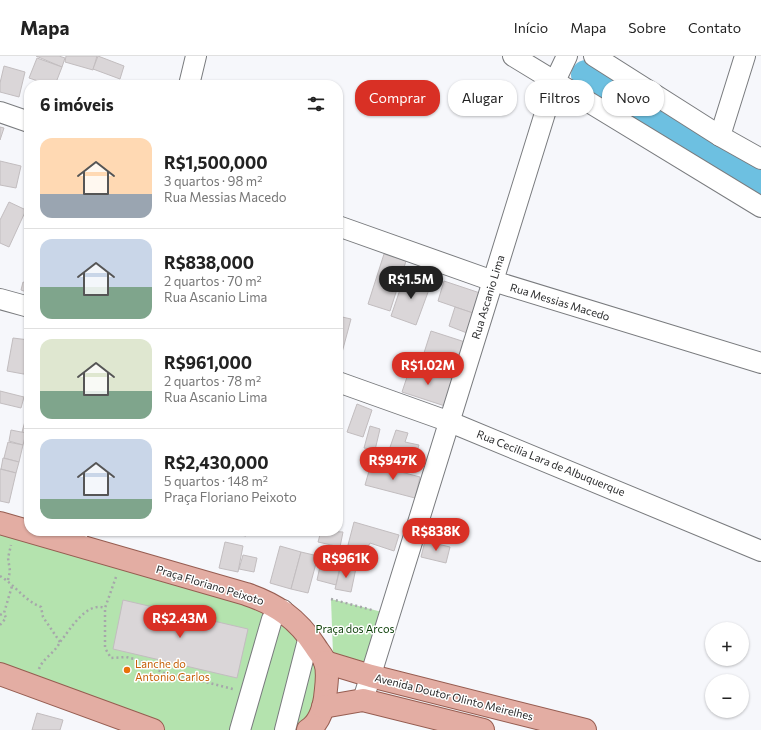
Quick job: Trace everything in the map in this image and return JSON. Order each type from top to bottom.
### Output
[{"type":"main road","name":"Praça Floriano Peixoto","points":[[8,525],[24,528]]},
{"type":"main road","name":"Praça Floriano Peixoto","points":[[66,536],[77,538],[123,559],[246,594],[264,600],[283,610],[298,623],[309,636],[325,662],[327,680],[323,707],[318,718],[308,730]]},
{"type":"main road","name":"Avenida Doutor Olinto Meirelhes","points":[[325,662],[540,725],[585,730]]},
{"type":"main road","points":[[0,674],[142,729]]},
{"type":"main road","points":[[323,707],[363,700],[483,730]]},
{"type":"street","points":[[191,80],[196,56]]},
{"type":"street","points":[[513,56],[553,80]]},
{"type":"street","name":"Rua Ascanio Lima","points":[[555,80],[567,56]]},
{"type":"street","points":[[594,56],[720,136],[761,159]]},
{"type":"street","points":[[720,136],[745,56]]},
{"type":"street","points":[[594,105],[761,207]]},
{"type":"street","points":[[0,112],[24,120]]},
{"type":"street","name":"Rua Ascanio Lima","points":[[363,700],[544,116]]},
{"type":"street","name":"Rua Messias Macedo","points":[[343,228],[493,281],[761,363]]},
{"type":"street","points":[[0,299],[24,306]]},
{"type":"street","name":"Rua Cecilia Lara de Albuquerque","points":[[343,384],[450,422],[761,551]]},
{"type":"street","points":[[240,730],[272,619],[283,610]]},
{"type":"street","points":[[285,730],[309,636]]},
{"type":"path","points":[[8,525],[8,558],[10,571],[8,580]]},
{"type":"path","points":[[123,559],[105,608],[105,648],[110,658],[126,657],[138,660],[168,675],[178,675],[228,687],[236,690],[236,694]]},
{"type":"path","points":[[0,576],[8,580],[12,586],[28,597],[31,603],[41,607],[43,617],[60,642]]},
{"type":"path","points":[[0,625],[6,618],[4,613],[12,586]]},
{"type":"path","points":[[331,599],[390,615]]},
{"type":"path","points":[[32,686],[41,663],[57,648],[60,642],[89,610],[100,606],[105,608]]},
{"type":"path","points":[[0,615],[4,613]]},
{"type":"green space","points":[[0,525],[24,532],[24,536],[38,536],[244,596],[307,637],[283,730],[163,730],[0,672]]},
{"type":"green space","name":"Praça dos Arcos","points":[[331,599],[382,612],[369,663],[333,654]]},
{"type":"green space","points":[[310,640],[325,681],[305,730],[287,730]]},
{"type":"building","points":[[36,56],[59,56],[65,58],[62,67]]},
{"type":"building","points":[[66,56],[97,56],[93,70],[65,62]]},
{"type":"building","points":[[98,56],[124,66],[120,79],[93,69]]},
{"type":"building","points":[[37,58],[62,67],[57,80],[35,80],[29,78]]},
{"type":"building","points":[[4,66],[25,72],[19,97],[0,92],[0,83]]},
{"type":"building","points":[[0,127],[4,128],[0,140]]},
{"type":"building","points":[[0,161],[21,166],[16,188],[0,185]]},
{"type":"building","points":[[9,202],[24,209],[24,214],[9,247],[0,243],[0,220]]},
{"type":"building","points":[[384,254],[406,261],[390,311],[368,304]]},
{"type":"building","points":[[405,275],[431,284],[416,325],[391,316]]},
{"type":"building","points":[[444,281],[480,293],[473,313],[438,301]]},
{"type":"building","points":[[23,282],[24,291],[21,290]]},
{"type":"building","points":[[455,307],[473,313],[467,333],[449,326]]},
{"type":"building","points":[[343,317],[351,319],[343,349]]},
{"type":"building","points":[[431,331],[465,342],[456,368],[423,356]]},
{"type":"building","points":[[13,338],[24,339],[24,374],[7,371]]},
{"type":"building","points":[[411,365],[454,379],[445,406],[402,392]]},
{"type":"building","points":[[0,391],[24,397],[21,408],[0,403]]},
{"type":"building","points":[[357,404],[372,410],[363,437],[347,432]]},
{"type":"building","points":[[370,426],[380,429],[375,450],[364,448]]},
{"type":"building","points":[[11,430],[24,433],[23,445],[9,441]]},
{"type":"building","points":[[396,430],[408,433],[405,442],[419,445],[414,461],[388,453]]},
{"type":"building","points":[[8,442],[23,445],[19,462],[4,458]]},
{"type":"building","points":[[3,458],[19,462],[16,473],[1,469]]},
{"type":"building","points":[[371,464],[420,477],[415,498],[365,485]]},
{"type":"building","points":[[0,469],[16,473],[9,503],[0,501]]},
{"type":"building","points":[[354,522],[399,535],[394,551],[370,543],[366,550],[348,545]]},
{"type":"building","points":[[320,536],[342,536],[340,547],[318,542]]},
{"type":"building","points":[[425,541],[450,547],[446,563],[421,557]]},
{"type":"building","points":[[225,542],[243,546],[238,572],[219,568]]},
{"type":"building","points":[[280,546],[301,552],[291,589],[270,583]]},
{"type":"building","points":[[324,548],[343,552],[336,585],[317,580]]},
{"type":"building","points":[[301,552],[318,556],[308,593],[291,589]]},
{"type":"building","points":[[243,555],[257,558],[254,572],[239,569]]},
{"type":"building","points":[[341,565],[356,568],[351,592],[335,589]]},
{"type":"building","points":[[123,600],[248,629],[237,678],[113,649]]},
{"type":"building","points":[[37,713],[63,720],[60,730],[32,730]]},
{"type":"waterway","points":[[586,75],[761,181]]},
{"type":"place","name":"Lanche do Antonio Carlos","points":[[127,670]]}]
